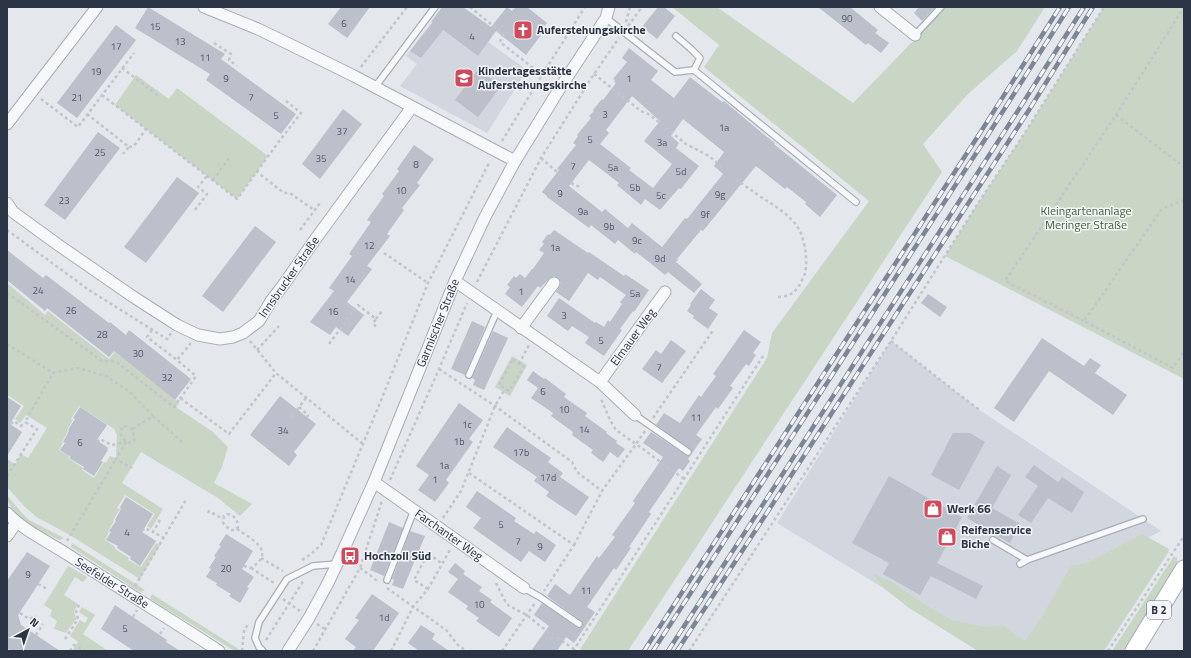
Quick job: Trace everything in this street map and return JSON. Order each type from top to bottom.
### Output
[{"type":"main road","name":"B 2","points":[[1134,651],[1184,569]]},
{"type":"street","points":[[7,124],[98,7]]},
{"type":"street","points":[[204,7],[258,29],[354,76],[515,161]]},
{"type":"street","name":"Garmischer Straße","points":[[288,651],[309,618],[337,564],[374,482],[455,281],[485,218],[515,161],[560,88],[606,18],[609,7]]},
{"type":"street","points":[[882,8],[915,35]]},
{"type":"street","name":"Innsbrucker Straße","points":[[7,203],[13,212],[56,244],[177,325],[198,335],[220,339],[233,337],[244,333],[259,321],[314,241],[412,107]]},
{"type":"street","points":[[455,281],[521,328],[531,341],[600,382],[635,415]]},
{"type":"street","points":[[521,328],[554,283]]},
{"type":"street","name":"Elmauer Weg","points":[[600,382],[665,292]]},
{"type":"street","name":"Farchanter Weg","points":[[374,482],[524,588]]},
{"type":"street","name":"Seefelder Straße","points":[[7,513],[16,522],[219,651]]},
{"type":"street","points":[[7,536],[16,522]]},
{"type":"lane","points":[[375,87],[435,7]]},
{"type":"lane","points":[[915,35],[941,7]]},
{"type":"lane","points":[[606,18],[675,72],[694,70],[856,202]]},
{"type":"lane","points":[[676,36],[700,58],[694,70]]},
{"type":"lane","points":[[469,375],[498,311]]},
{"type":"lane","points":[[635,415],[688,452]]},
{"type":"lane","points":[[387,580],[414,510]]},
{"type":"lane","points":[[1020,564],[1142,519]]},
{"type":"lane","points":[[993,540],[1028,560]]},
{"type":"lane","points":[[263,651],[254,638],[259,622],[287,580],[313,566],[337,564]]},
{"type":"lane","points":[[524,588],[540,597],[579,624]]},
{"type":"path","points":[[354,76],[407,7]]},
{"type":"path","points":[[470,7],[503,34],[500,42],[542,75]]},
{"type":"path","points":[[298,562],[311,554],[321,545],[428,283],[496,151],[585,7]]},
{"type":"path","points":[[623,32],[630,7]]},
{"type":"path","points":[[313,651],[360,568],[386,490],[471,293],[541,158],[594,74],[642,7]]},
{"type":"path","points":[[689,651],[891,341],[1104,7]]},
{"type":"path","points":[[1184,7],[1116,115],[1004,281],[1173,368],[1184,351]]},
{"type":"path","points":[[214,44],[231,54],[229,60],[237,66]]},
{"type":"path","points":[[32,93],[78,127],[134,53]]},
{"type":"path","points":[[122,68],[160,98]]},
{"type":"path","points":[[594,74],[641,112],[650,115],[686,144],[709,156],[722,167]]},
{"type":"path","points":[[102,95],[237,199],[276,144],[301,113],[286,101]]},
{"type":"path","points":[[87,114],[128,146],[134,146],[146,129]]},
{"type":"path","points":[[1116,115],[1184,167]]},
{"type":"path","points":[[123,154],[128,146]]},
{"type":"path","points":[[212,180],[230,157]]},
{"type":"path","points":[[541,158],[564,178]]},
{"type":"path","points":[[256,172],[284,193],[290,193],[314,210]]},
{"type":"path","points":[[195,210],[207,194],[198,187],[207,176]]},
{"type":"path","points":[[736,179],[777,207],[792,220],[800,232],[805,247],[806,273],[800,286],[792,294],[775,298]]},
{"type":"path","points":[[571,183],[582,188]]},
{"type":"path","points":[[1084,321],[1162,209],[1184,200]]},
{"type":"path","points":[[300,230],[320,203]]},
{"type":"path","points":[[7,230],[89,290],[167,339],[177,325]]},
{"type":"path","points":[[384,253],[428,283]]},
{"type":"path","points":[[7,293],[102,362],[115,361],[174,407],[196,376],[147,337],[152,330]]},
{"type":"path","points":[[466,304],[471,308]]},
{"type":"path","points":[[329,344],[358,305],[376,319]]},
{"type":"path","points":[[376,326],[373,323],[382,311]]},
{"type":"path","points":[[257,350],[279,326]]},
{"type":"path","points":[[502,651],[574,545],[602,491],[636,444],[714,329]]},
{"type":"path","points":[[244,333],[276,374],[363,444]]},
{"type":"path","points":[[177,360],[198,335]]},
{"type":"path","points":[[531,341],[535,350]]},
{"type":"path","points":[[519,364],[531,341]]},
{"type":"path","points":[[891,341],[981,411]]},
{"type":"path","points":[[7,344],[53,373],[78,368],[106,376],[130,392],[182,442]]},
{"type":"path","points":[[527,615],[573,650],[763,356]]},
{"type":"path","points":[[513,359],[524,367],[509,391],[505,389],[499,385],[513,359]]},
{"type":"path","points":[[439,369],[495,406],[572,462],[577,472],[602,491]]},
{"type":"path","points":[[11,424],[14,421],[21,426],[25,422],[53,373]]},
{"type":"path","points":[[180,399],[229,434],[276,374]]},
{"type":"path","points":[[437,526],[461,492],[495,406],[505,389]]},
{"type":"path","points":[[597,396],[601,400],[616,430],[684,479]]},
{"type":"path","points":[[306,398],[298,409],[308,415],[307,417]]},
{"type":"path","points":[[291,417],[295,413]]},
{"type":"path","points":[[132,429],[154,416]]},
{"type":"path","points":[[7,476],[37,429],[25,422]]},
{"type":"path","points":[[97,442],[100,439],[112,445],[126,442],[131,443],[135,436],[132,429],[124,426],[120,434],[126,442]]},
{"type":"path","points":[[61,550],[126,442]]},
{"type":"path","points":[[116,459],[132,468]]},
{"type":"path","points":[[469,473],[574,545]]},
{"type":"path","points":[[130,594],[186,500]]},
{"type":"path","points":[[208,513],[209,511],[223,519],[227,528],[232,530],[237,529],[256,541],[261,548],[261,558],[256,565],[250,568]]},
{"type":"path","points":[[223,519],[227,514],[234,517],[238,523],[237,529]]},
{"type":"path","points":[[153,532],[160,520]]},
{"type":"path","points":[[142,531],[145,528],[164,538]]},
{"type":"path","points":[[1108,651],[1184,536]]},
{"type":"path","points":[[391,651],[412,607],[428,589],[456,540]]},
{"type":"path","points":[[428,589],[414,580],[428,553],[442,564]]},
{"type":"path","points":[[261,558],[283,571]]},
{"type":"path","points":[[242,567],[244,566],[250,568],[274,583],[283,571],[288,569]]},
{"type":"path","points":[[360,568],[412,607],[446,630],[458,645],[466,651]]},
{"type":"path","points":[[266,640],[304,580]]},
{"type":"path","points":[[38,584],[47,589]]},
{"type":"path","points":[[277,595],[325,629]]},
{"type":"path","points":[[65,639],[78,619],[76,611],[80,605]]},
{"type":"path","points":[[20,613],[29,619],[36,616]]},
{"type":"path","points":[[242,651],[244,631],[251,619]]},
{"type":"path","points":[[36,635],[43,624]]},
{"type":"path","points":[[70,651],[74,645],[85,651]]},
{"type":"shaded area","name":"Kindertagesstätte Auferstehungskirche","points":[[432,22],[478,56],[488,42],[527,70],[487,133],[400,86],[417,64],[406,56]]},
{"type":"shaded area","points":[[891,341],[981,411],[1161,531],[1071,577],[1021,651],[978,651],[885,589],[777,523]]},
{"type":"green space","points":[[672,7],[717,7],[853,103],[946,7],[1045,7],[1017,51],[968,94],[923,144],[942,172],[628,651],[579,651],[767,358],[772,333],[869,201],[704,67],[719,45]]},
{"type":"green space","name":"Kleingartenanlage Meringer Straße","points":[[1104,7],[1184,7],[1184,379],[945,256]]},
{"type":"green space","points":[[136,75],[169,99],[177,88],[268,156],[237,199],[115,105]]},
{"type":"green space","points":[[7,283],[45,315],[48,311],[109,359],[115,352],[179,403],[176,407],[213,432],[228,447],[222,467],[214,483],[252,504],[240,516],[218,498],[141,452],[122,483],[163,509],[151,529],[147,526],[155,514],[125,495],[117,508],[120,509],[113,520],[114,521],[105,540],[129,558],[128,560],[141,567],[156,543],[160,545],[140,579],[70,535],[38,518],[25,507],[7,487],[7,459],[15,464],[21,454],[28,458],[47,428],[26,415],[20,423],[15,419],[24,406],[7,395]],"holes":[[[79,406],[114,429],[117,435],[116,458],[110,456],[106,463],[104,462],[94,478],[82,470],[83,468],[68,458],[69,456],[59,450],[68,431],[67,430],[73,420],[71,419]]]},
{"type":"green space","points":[[512,356],[527,365],[510,396],[495,387]]},
{"type":"green space","points":[[7,495],[29,520],[64,538],[60,540],[45,533],[20,517],[13,510]]},
{"type":"green space","points":[[1142,534],[1169,549],[1168,553],[1104,651],[978,651],[909,608],[885,589],[873,574],[892,582],[921,602],[952,620],[984,627],[1004,626],[1025,641],[1044,613],[1071,566],[1087,563]]},
{"type":"green space","points":[[72,543],[145,590],[140,592],[71,547]]},
{"type":"green space","points":[[1174,556],[1177,558],[1177,565],[1124,651],[1112,651]]},
{"type":"green space","points":[[68,566],[87,577],[83,582],[75,577],[64,595],[78,604],[74,611],[76,619],[66,633],[54,629],[57,621],[50,616],[52,610],[44,605]]},
{"type":"green space","points":[[152,594],[237,648],[239,651],[235,651],[150,599]]},
{"type":"green space","points":[[82,607],[95,615],[83,634],[108,651],[72,651],[78,642],[70,636],[80,620],[85,623],[88,618],[79,612]]},
{"type":"building","points":[[148,7],[225,54],[221,59],[296,114],[281,134],[206,80],[210,74],[135,28]]},
{"type":"building","points":[[341,7],[370,7],[347,38],[328,24]]},
{"type":"building","points":[[442,7],[463,7],[491,27],[507,7],[512,11],[516,7],[527,7],[547,23],[538,33],[541,35],[526,55],[496,31],[478,56],[443,30],[421,58],[410,51],[433,22],[431,22]]},
{"type":"building","points":[[658,7],[664,7],[675,16],[657,39],[642,27]]},
{"type":"building","points":[[818,7],[850,7],[878,30],[875,33],[889,43],[881,53],[868,43],[866,45]]},
{"type":"building","points":[[919,7],[935,7],[922,21],[914,13]]},
{"type":"building","points":[[116,25],[136,40],[77,118],[57,103]]},
{"type":"building","points":[[629,48],[658,71],[651,80],[674,98],[690,77],[722,102],[724,101],[837,195],[820,217],[805,204],[806,202],[787,187],[785,189],[756,166],[703,231],[701,230],[677,259],[678,260],[676,262],[702,284],[694,293],[668,272],[665,275],[618,240],[615,244],[591,225],[589,228],[542,192],[559,170],[557,169],[576,145],[573,143],[578,136],[577,135],[591,118],[589,116],[594,111],[593,110],[616,83],[613,79],[627,62],[622,58]],"holes":[[[632,96],[660,121],[644,141],[672,164],[653,188],[629,170],[631,168],[600,144],[609,133],[606,130]],[[683,119],[724,152],[714,166],[723,174],[687,219],[685,218],[662,247],[632,223],[628,228],[605,209],[602,212],[569,186],[589,160],[619,183],[617,185],[641,205],[645,199],[660,210],[679,188],[681,189],[699,166],[676,148],[679,143],[671,136]]]},
{"type":"building","points":[[478,69],[501,86],[478,117],[455,100]]},
{"type":"building","points":[[343,109],[362,124],[320,179],[302,164]]},
{"type":"building","points":[[98,132],[120,148],[65,220],[44,205]]},
{"type":"building","points":[[414,145],[434,159],[417,183],[420,185],[402,208],[404,210],[387,234],[390,236],[367,266],[372,269],[347,302],[364,315],[348,336],[336,327],[330,335],[310,322],[334,291],[329,288],[352,256],[349,254],[371,222],[367,220],[384,196],[382,194],[399,171],[397,169]]},
{"type":"building","points":[[177,177],[199,193],[146,263],[124,247]]},
{"type":"building","points":[[255,226],[276,242],[223,312],[202,296]]},
{"type":"building","points":[[554,230],[624,276],[625,274],[649,290],[620,329],[622,330],[604,356],[585,343],[589,337],[572,326],[568,331],[547,316],[559,298],[595,323],[596,322],[604,327],[608,320],[610,322],[622,304],[620,302],[626,295],[600,277],[598,280],[588,273],[569,301],[556,292],[561,283],[558,278],[554,276],[540,288],[538,286],[522,307],[505,294],[510,287],[507,285],[514,276],[516,278],[520,274],[525,278],[533,269],[544,253],[539,250],[544,244],[542,242],[548,234],[550,235]]},
{"type":"building","points":[[7,250],[43,278],[46,275],[126,335],[129,330],[191,379],[175,400],[114,351],[109,357],[47,308],[45,311],[7,280]]},
{"type":"building","points":[[701,289],[715,300],[709,308],[718,314],[708,329],[693,318],[694,316],[687,311],[691,305],[690,304]]},
{"type":"building","points":[[928,294],[947,307],[940,317],[921,303]]},
{"type":"building","points":[[472,321],[485,327],[465,375],[451,369]]},
{"type":"building","points":[[744,330],[761,342],[753,353],[756,355],[749,366],[746,364],[730,386],[733,388],[718,409],[716,407],[696,435],[702,439],[691,454],[692,452],[690,449],[656,425],[664,413],[680,423],[699,395],[701,397],[716,376],[713,374]]},
{"type":"building","points":[[493,331],[508,338],[484,390],[473,385],[475,380],[472,378]]},
{"type":"building","points":[[1042,338],[1084,366],[1090,358],[1101,365],[1095,373],[1127,395],[1113,415],[1049,371],[1014,422],[994,408]]},
{"type":"building","points":[[671,340],[686,351],[662,383],[642,369],[656,350],[661,354]]},
{"type":"building","points":[[533,371],[566,394],[564,397],[587,413],[585,416],[607,432],[606,433],[617,441],[616,443],[625,449],[618,458],[610,452],[603,462],[591,453],[593,450],[572,435],[573,432],[551,416],[553,413],[531,398],[538,388],[527,380]]},
{"type":"building","points":[[280,396],[316,424],[294,452],[297,455],[289,466],[250,435]]},
{"type":"building","points":[[7,397],[21,406],[10,424],[22,432],[7,456]]},
{"type":"building","points":[[459,403],[483,420],[469,439],[473,442],[446,480],[449,483],[435,502],[418,490],[429,475],[416,466]]},
{"type":"building","points":[[80,407],[107,425],[97,440],[108,448],[108,450],[101,461],[103,462],[94,476],[60,450],[65,443],[63,442],[69,431],[68,430],[75,419],[73,418]]},
{"type":"building","points":[[507,427],[551,458],[548,462],[563,473],[560,477],[589,497],[576,516],[546,496],[549,492],[534,481],[537,477],[493,447]]},
{"type":"building","points":[[651,432],[686,455],[691,455],[688,459],[690,461],[683,471],[679,468],[649,512],[651,514],[616,570],[614,568],[587,607],[595,612],[574,643],[566,637],[557,651],[531,651],[549,626],[534,615],[542,603],[577,627],[580,628],[583,626],[581,621],[547,596],[555,584],[570,595],[597,556],[599,558],[615,537],[612,535],[635,503],[633,501],[663,457],[643,443]]},
{"type":"building","points":[[953,433],[970,433],[985,442],[959,490],[931,475]]},
{"type":"building","points":[[1034,465],[1058,482],[1062,477],[1084,492],[1072,513],[1048,498],[1031,523],[1018,515],[1038,486],[1025,477]]},
{"type":"building","points":[[997,466],[1011,475],[992,508],[1020,524],[1010,543],[967,518]]},
{"type":"building","points":[[889,476],[962,517],[937,563],[983,586],[976,599],[931,576],[920,595],[883,574],[889,563],[852,543]]},
{"type":"building","points":[[477,491],[516,518],[514,521],[534,534],[536,531],[556,545],[545,562],[529,551],[521,562],[473,528],[481,518],[466,507]]},
{"type":"building","points":[[126,497],[153,514],[142,532],[156,541],[140,566],[130,559],[131,557],[117,548],[118,546],[106,540],[111,532],[109,531],[116,521],[115,520],[121,509],[120,507]]},
{"type":"building","points":[[389,522],[403,528],[384,576],[370,570]]},
{"type":"building","points":[[410,531],[425,536],[403,589],[392,585],[394,580],[392,579]]},
{"type":"building","points":[[226,534],[253,551],[242,569],[254,577],[247,587],[249,588],[240,603],[229,596],[231,594],[216,585],[217,583],[206,577],[211,569],[209,568],[216,557],[214,556],[221,546],[219,545]]},
{"type":"building","points":[[27,552],[50,566],[18,615],[21,625],[60,651],[11,651],[7,648],[7,581]]},
{"type":"building","points":[[455,563],[465,571],[463,574],[482,587],[479,591],[492,600],[490,602],[512,618],[499,637],[476,621],[479,618],[466,609],[468,606],[448,592],[458,579],[448,572]]},
{"type":"building","points":[[372,594],[399,613],[373,651],[353,651],[356,647],[345,639],[359,620],[355,618]]},
{"type":"building","points":[[115,605],[167,640],[166,642],[180,651],[134,651],[101,629]]},
{"type":"building","points":[[421,625],[435,634],[432,639],[449,651],[419,651],[408,643]]},
{"type":"railway","points":[[644,651],[1060,7]]},
{"type":"railway","points":[[653,651],[986,138],[1069,7]]},
{"type":"railway","points":[[668,651],[1084,7]]},
{"type":"railway","points":[[677,651],[1029,110],[1093,7]]},
{"type":"place","name":"Auferstehungskirche","points":[[523,30]]},
{"type":"place","name":"Kindertagesstätte Auferstehungskirche","points":[[464,78]]},
{"type":"place","name":"Werk 66","points":[[933,509]]},
{"type":"place","name":"Reifenservice Biche","points":[[947,537]]},
{"type":"place","name":"Hochzoll Süd","points":[[350,556]]}]
